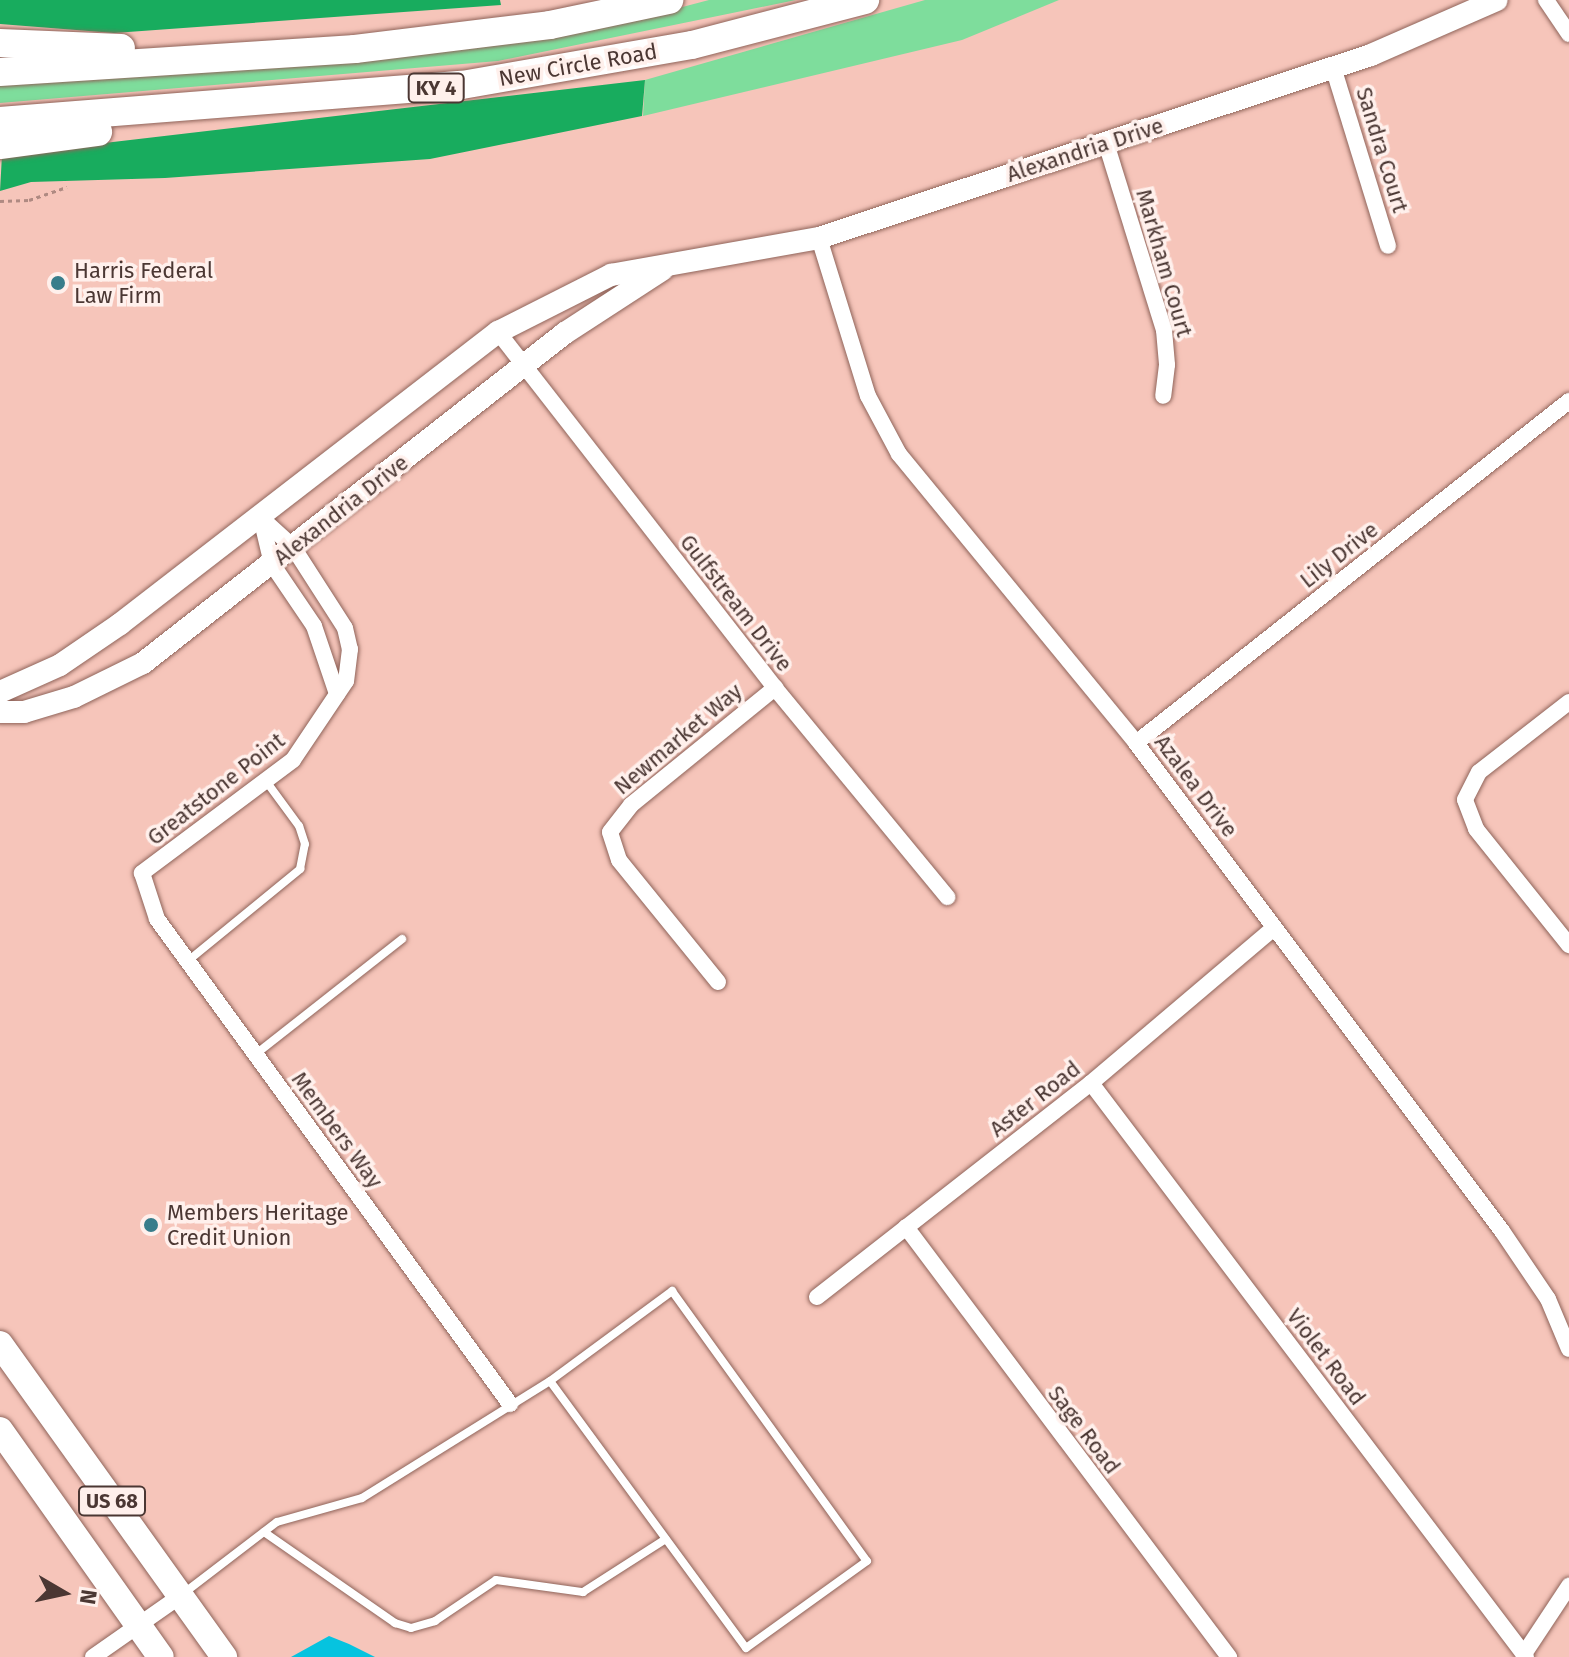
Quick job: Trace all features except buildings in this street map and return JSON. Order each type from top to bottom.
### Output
[{"type":"highway","name":"New Circle Road","points":[[0,72],[302,53],[550,25],[669,0]]},
{"type":"highway","name":"New Circle Road","points":[[0,121],[384,94],[678,47],[865,0]]},
{"type":"highway","points":[[0,43],[302,53]]},
{"type":"highway","points":[[0,145],[384,94]]},
{"type":"main road","name":"US 68","points":[[0,1344],[224,1657]]},
{"type":"main road","name":"US 68","points":[[0,1430],[161,1657]]},
{"type":"street","name":"Alexandria Drive","points":[[0,692],[85,649],[498,332],[611,275],[663,269],[819,238],[1420,37],[1497,0]]},
{"type":"street","points":[[1546,0],[1569,34]]},
{"type":"street","name":"Sandra Court","points":[[1333,67],[1388,246]]},
{"type":"street","name":"Markham Court","points":[[1106,143],[1164,330],[1163,396]]},
{"type":"street","name":"Azalea Drive","points":[[819,238],[868,396],[899,454],[1136,743],[1502,1231],[1548,1299],[1569,1349]]},
{"type":"street","name":"Alexandria Drive","points":[[0,712],[24,712],[74,697],[143,663],[524,364],[663,269]]},
{"type":"street","name":"Gulfstream Drive","points":[[498,332],[775,688],[947,897]]},
{"type":"street","name":"Lily Drive","points":[[1136,743],[1569,401]]},
{"type":"street","points":[[260,517],[272,564],[314,626],[337,694]]},
{"type":"street","name":"Greatstone Point","points":[[142,873],[266,781],[307,745],[350,669],[345,628],[293,547],[260,517]]},
{"type":"street","name":"Newmarket Way","points":[[718,982],[619,860],[610,832],[631,805],[775,688]]},
{"type":"street","points":[[1569,702],[1479,772],[1465,800],[1476,829],[1569,945]]},
{"type":"street","name":"Members Way","points":[[142,873],[157,919],[510,1404]]},
{"type":"street","name":"Aster Road","points":[[817,1297],[1091,1083],[1274,928]]},
{"type":"street","name":"Violet Road","points":[[1091,1083],[1525,1655]]},
{"type":"street","name":"Sage Road","points":[[906,1227],[1229,1657]]},
{"type":"street","points":[[1525,1655],[1569,1586]]},
{"type":"street","points":[[93,1657],[180,1596]]},
{"type":"lane","points":[[189,960],[300,869],[305,844],[299,826],[266,781]]},
{"type":"lane","points":[[255,1054],[402,939]]},
{"type":"lane","points":[[180,1596],[277,1522],[362,1498],[550,1381],[672,1291],[867,1561],[748,1653],[550,1381]]},
{"type":"lane","points":[[264,1532],[395,1623],[411,1628],[435,1621],[496,1580],[583,1592],[666,1539]]},
{"type":"path","points":[[0,201],[29,200],[67,187]]},
{"type":"green space","points":[[0,0],[500,0],[501,5],[114,33],[0,24]]},
{"type":"green space","points":[[709,0],[796,0],[498,61],[0,103],[0,79],[671,10]]},
{"type":"green space","points":[[925,0],[1059,0],[962,40],[643,116],[645,80]]},
{"type":"green space","points":[[645,80],[642,116],[430,159],[165,178],[31,182],[0,191],[2,155]]},
{"type":"water","points":[[329,1636],[349,1644],[375,1657],[291,1657]]},
{"type":"place","name":"Harris Federal Law Firm","points":[[58,283]]},
{"type":"place","name":"Members Heritage Credit Union","points":[[151,1225]]}]
